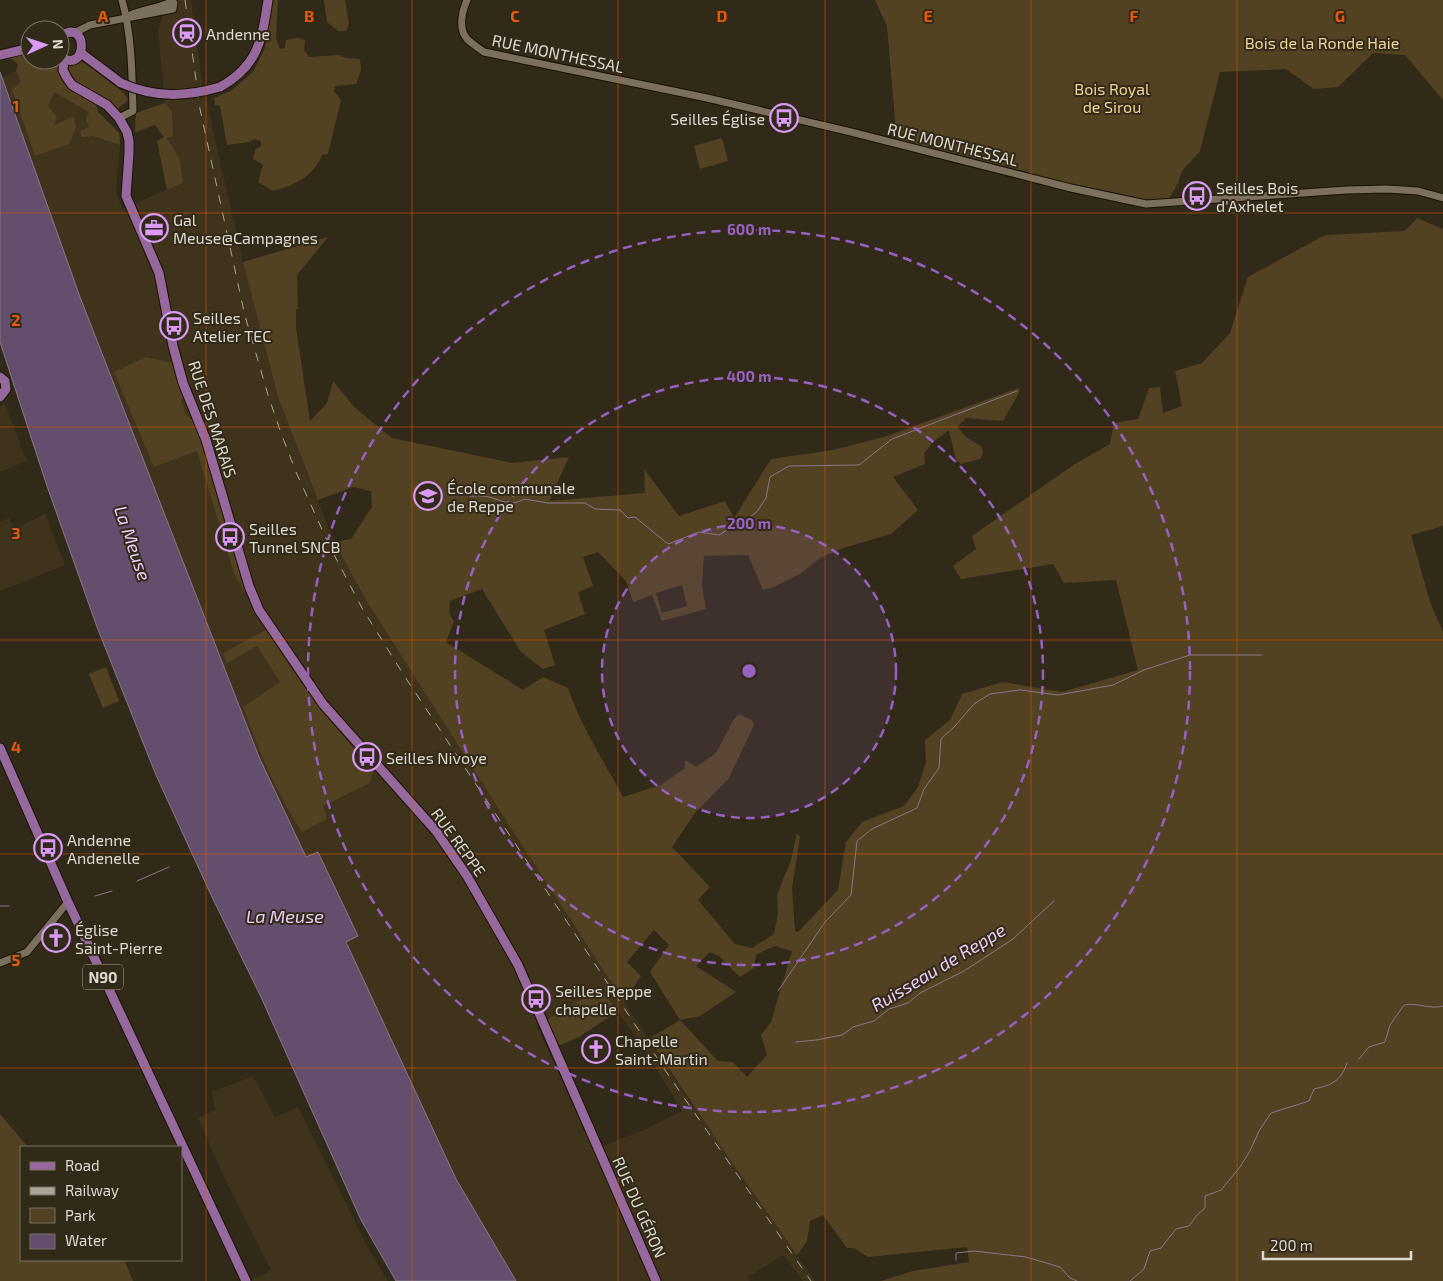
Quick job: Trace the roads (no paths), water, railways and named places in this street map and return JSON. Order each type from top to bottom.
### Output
[{"type":"main road","points":[[81,53],[122,83],[138,90],[167,95],[205,91],[220,87],[237,76],[251,62],[262,32],[268,0]]},
{"type":"main road","points":[[70,33],[74,33],[82,41],[83,47],[81,53],[76,58],[70,60]]},
{"type":"main road","points":[[1,55],[20,50]]},
{"type":"main road","name":"RUE DES MARAIS","points":[[63,70],[72,85],[107,105],[119,118],[127,132],[129,141],[126,196],[159,274],[173,346],[183,383],[206,440],[249,586]]},
{"type":"main road","points":[[0,397],[6,389],[5,382],[1,376]]},
{"type":"main road","name":"RUE REPPE","points":[[249,586],[259,610],[323,704],[436,831],[468,876],[518,964],[596,1146]]},
{"type":"main road","name":"N90","points":[[0,748],[68,902],[246,1281]]},
{"type":"main road","name":"RUE DU GÉRON","points":[[596,1146],[656,1281]]},
{"type":"street","points":[[119,118],[133,112],[132,64],[122,0]]},
{"type":"street","name":"RUE MONTHESSAL","points":[[467,0],[462,12],[462,28],[466,38],[484,52],[707,98],[851,132],[1071,188],[1146,204],[1367,189],[1418,191],[1443,198]]},
{"type":"street","points":[[74,33],[90,25],[173,9],[174,3],[171,2],[164,6],[134,13],[126,17]]},
{"type":"street","points":[[82,41],[90,25]]},
{"type":"street","points":[[0,963],[26,952],[68,902]]},
{"type":"water","name":"La Meuse","points":[[0,72],[80,297],[259,757],[306,857],[318,852],[358,936],[346,942],[456,1179],[516,1281],[396,1281],[361,1220],[261,997],[212,897],[156,775],[97,627],[47,486],[0,342]]},
{"type":"waterway","points":[[469,493],[469,496],[487,497],[513,503],[524,499],[548,503],[585,503],[595,509],[620,510],[628,518],[635,517],[668,544],[699,532],[719,535],[756,513],[766,498],[770,477],[789,466],[859,465],[892,439],[1017,391]]},
{"type":"waterway","points":[[778,991],[825,922],[851,895],[857,841],[872,829],[917,808],[924,789],[939,768],[941,739],[974,704],[990,694],[1020,690],[1058,695],[1113,685],[1144,670],[1190,655],[1262,655]]},
{"type":"waterway","points":[[137,881],[169,867]]},
{"type":"waterway","points":[[95,896],[112,891]]},
{"type":"waterway","name":"Ruisseau de Reppe","points":[[796,1042],[842,1035],[853,1027],[874,1021],[889,1009],[908,1003],[920,993],[964,971],[1013,939],[1054,901]]},
{"type":"waterway","points":[[0,906],[9,906]]},
{"type":"waterway","points":[[1359,1059],[1369,1047],[1385,1042],[1390,1025],[1404,1005],[1443,1006]]},
{"type":"waterway","points":[[1130,1281],[1144,1269],[1150,1251],[1161,1248],[1176,1229],[1189,1226],[1205,1208],[1205,1196],[1221,1190],[1240,1167],[1271,1113],[1309,1101],[1314,1089],[1326,1086],[1339,1078],[1347,1063]]},
{"type":"waterway","points":[[956,1260],[956,1253],[974,1251],[1026,1257],[1060,1267],[1070,1278],[1077,1281]]},
{"type":"railway","points":[[185,0],[200,109],[245,316],[281,433],[296,472],[330,547],[362,608],[405,677],[669,1076],[811,1281]]},
{"type":"place","name":"Andenne","points":[[187,33]]},
{"type":"place","name":"Seilles Église","points":[[784,118]]},
{"type":"place","name":"Seilles Bois d'Axhelet","points":[[1197,196]]},
{"type":"place","name":"Gal Meuse@Campagnes","points":[[154,228]]},
{"type":"place","name":"Seilles Atelier TEC","points":[[174,326]]},
{"type":"place","name":"École communale de Reppe","points":[[428,496]]},
{"type":"place","name":"Seilles Tunnel SNCB","points":[[230,537]]},
{"type":"place","name":"Seilles Nivoye","points":[[367,757]]},
{"type":"place","name":"Andenne Andenelle","points":[[48,848]]},
{"type":"place","name":"Église Saint-Pierre","points":[[56,938]]},
{"type":"place","name":"Seilles Reppe chapelle","points":[[536,999]]},
{"type":"place","name":"Chapelle Saint-Martin","points":[[596,1049]]},
{"type":"park label","name":"Bois de la Ronde Haie","points":[[1322,42]]},
{"type":"park label","name":"Bois Royal de Sirou","points":[[1112,97]]}]
